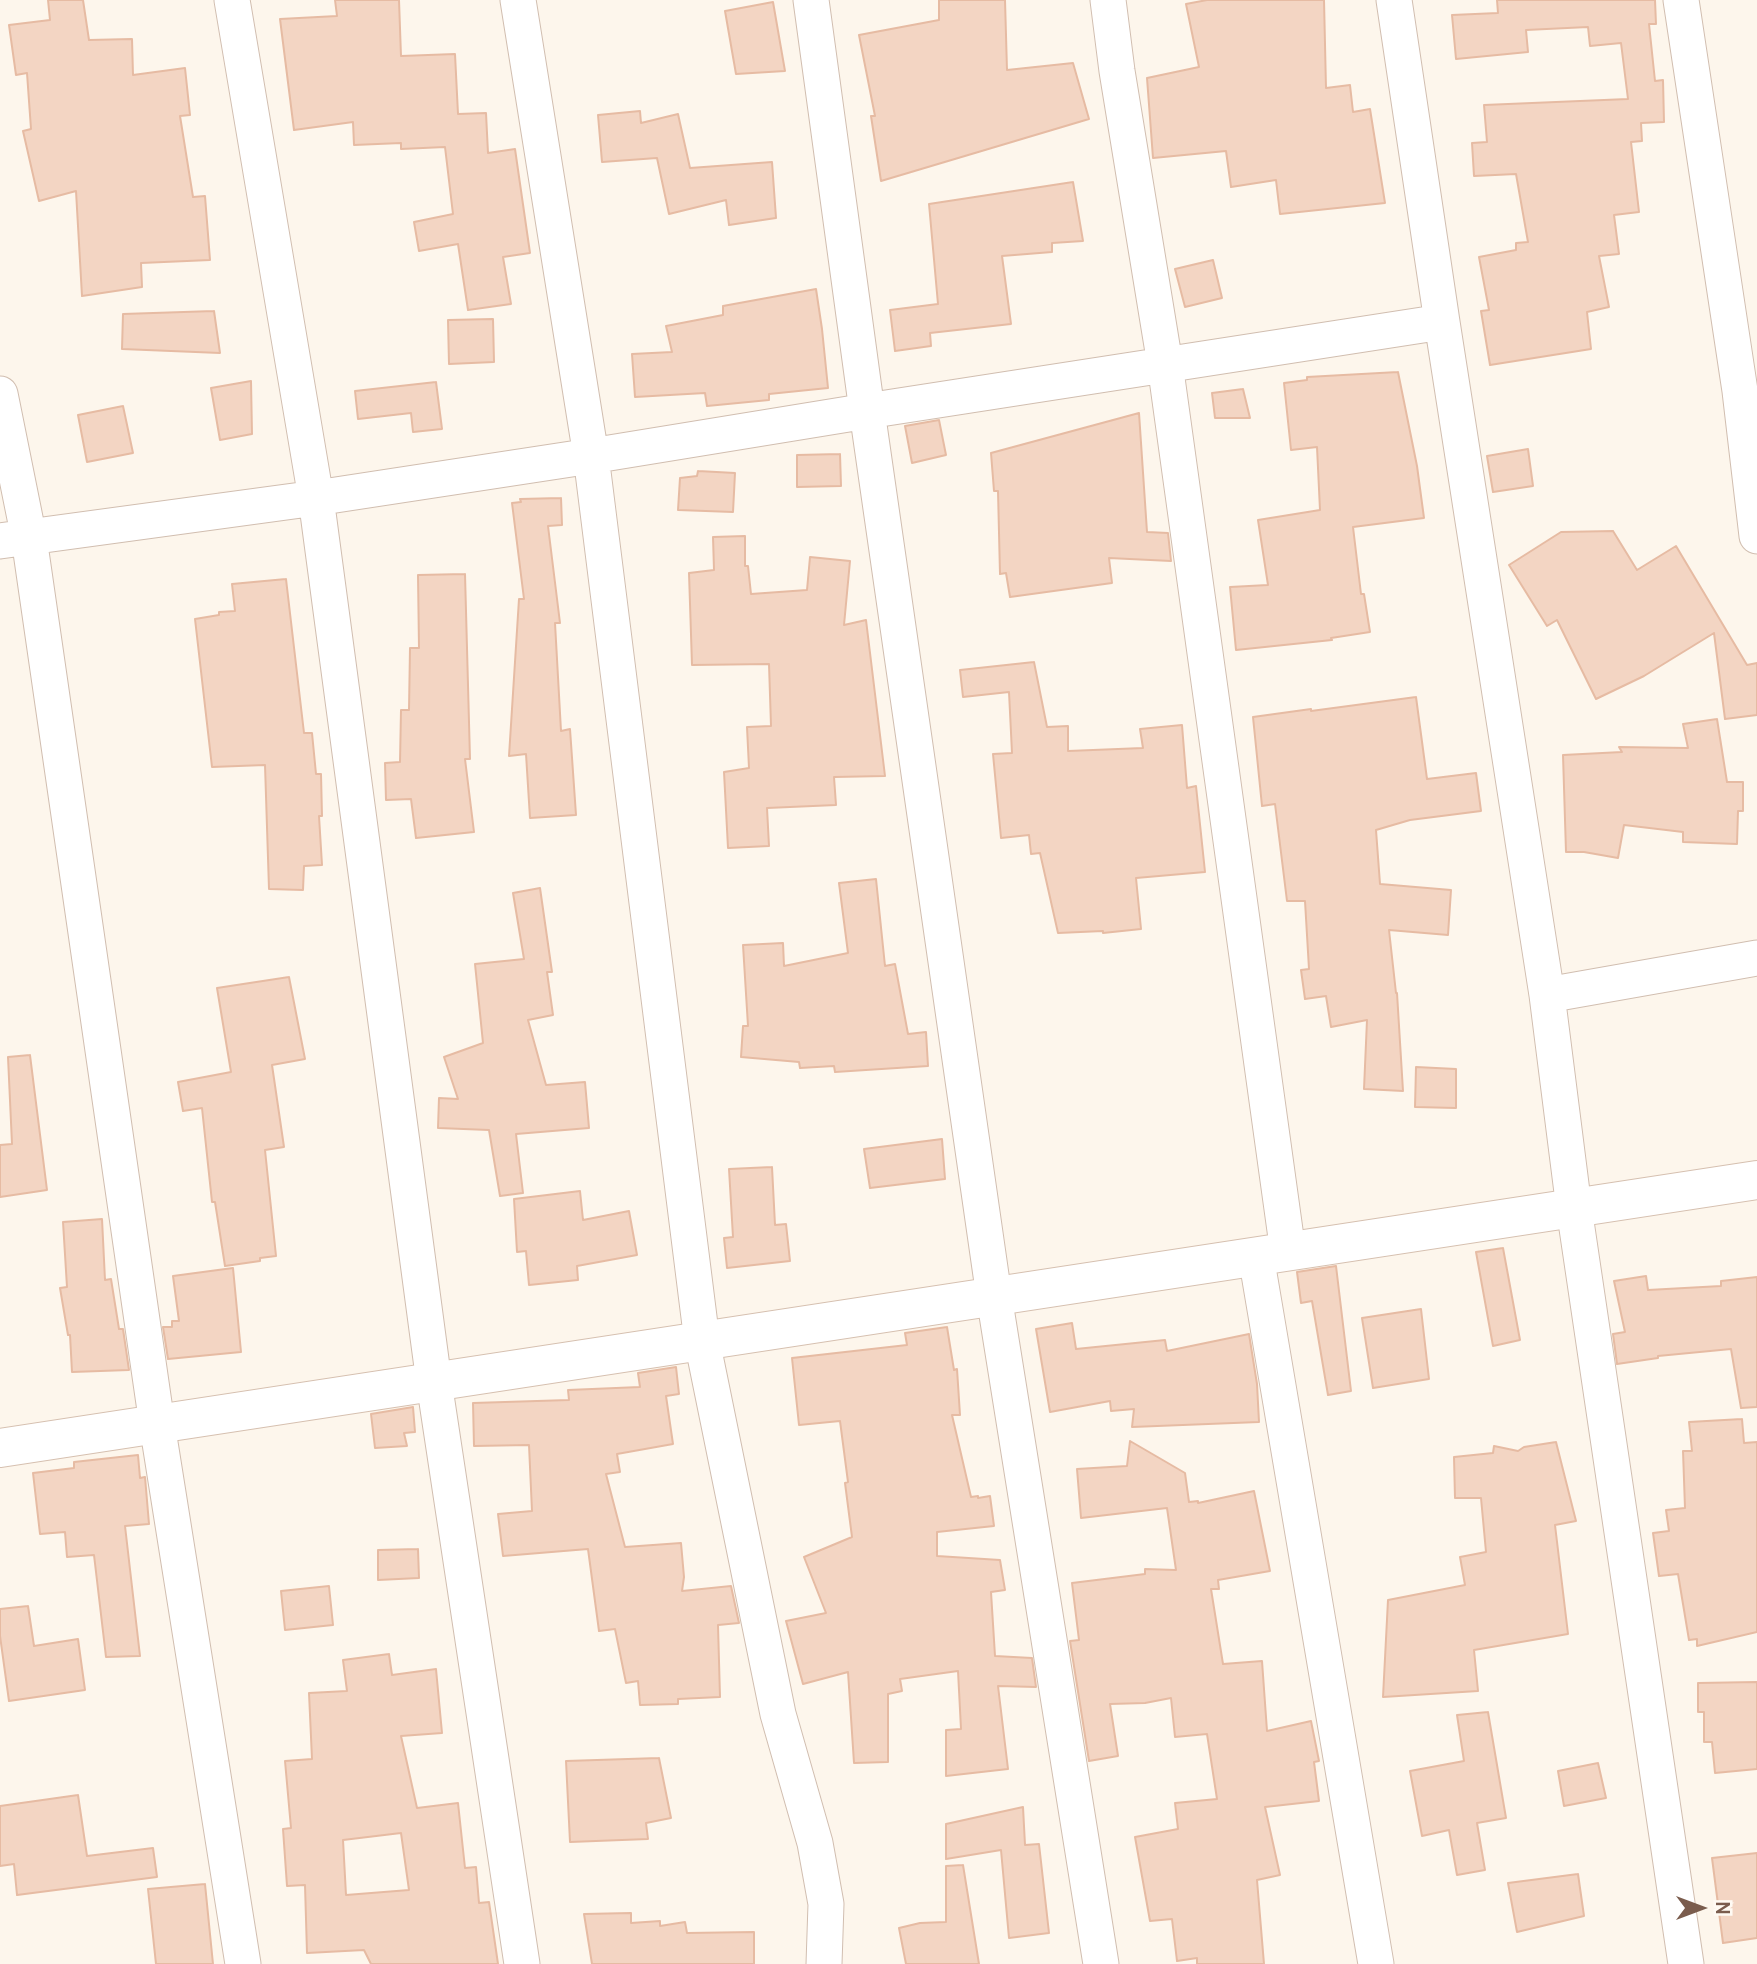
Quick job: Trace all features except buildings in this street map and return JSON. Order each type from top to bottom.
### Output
[{"type":"street","points":[[232,0],[316,498],[434,1382],[522,1964]]},
{"type":"street","points":[[518,0],[591,456],[702,1341],[778,1714],[815,1843],[826,1904],[824,1964]]},
{"type":"street","points":[[811,0],[994,1296],[1101,1964]]},
{"type":"street","points":[[1108,0],[1165,364],[1272,1254],[1376,1964]]},
{"type":"street","points":[[1394,0],[1547,995],[1574,1208],[1686,1964]]},
{"type":"street","points":[[1681,0],[1748,390],[1757,536]]},
{"type":"street","points":[[15,539],[316,498],[1442,322]]},
{"type":"street","points":[[0,394],[15,539],[243,1964]]},
{"type":"street","points":[[1547,995],[1757,958]]},
{"type":"street","points":[[0,1448],[1757,1180]]}]
